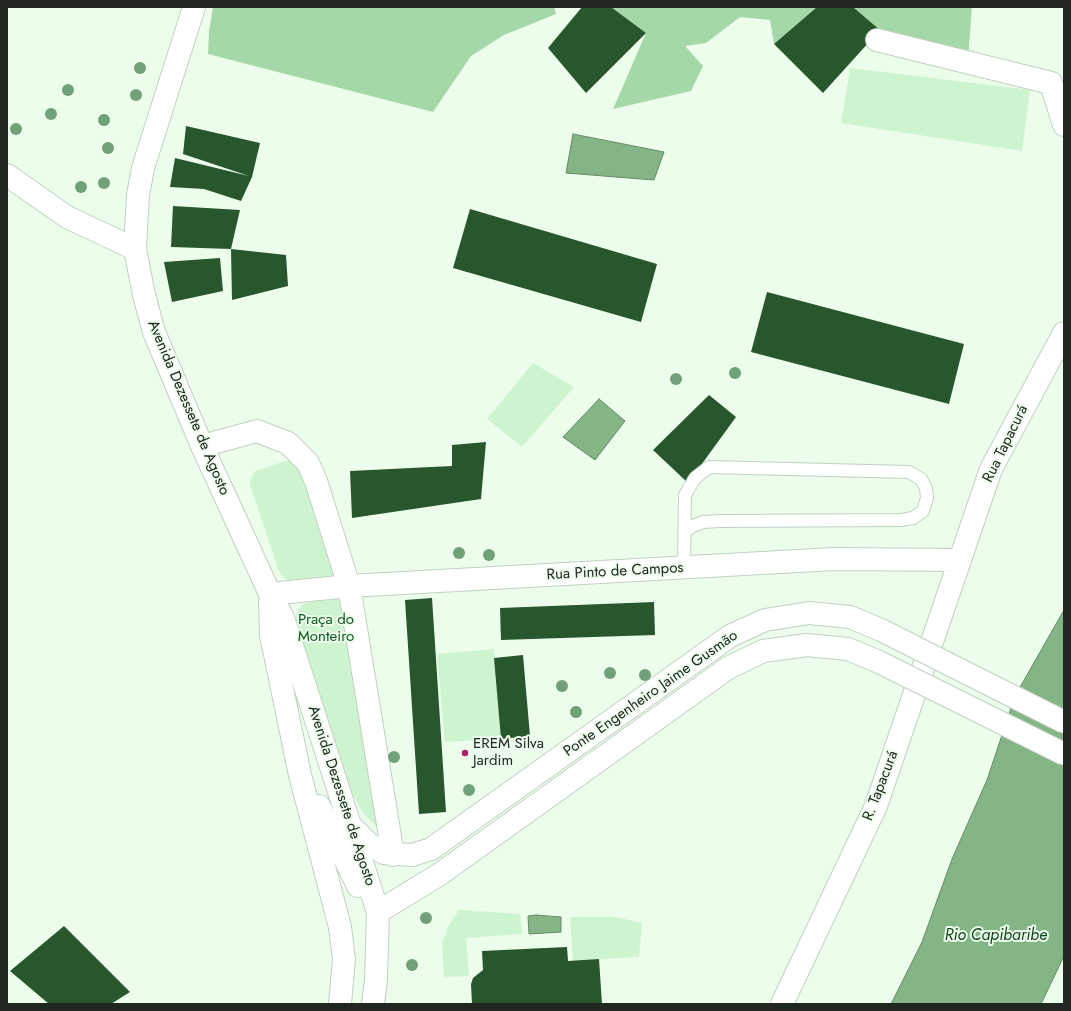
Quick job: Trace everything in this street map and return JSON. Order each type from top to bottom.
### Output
[{"type":"street","name":"Avenida Dezessete de Agosto","points":[[194,7],[143,168],[138,195],[135,249],[144,295],[154,332],[202,446],[270,594],[283,618],[378,912],[376,979],[373,1004]]},
{"type":"street","points":[[876,40],[1051,83],[1064,125]]},
{"type":"street","points":[[7,175],[67,217],[135,249]]},
{"type":"street","name":"Rua Tapacurá","points":[[960,560],[991,469],[1064,333]]},
{"type":"street","points":[[202,446],[257,430],[288,443],[300,453],[308,463],[316,481],[349,586],[393,855]]},
{"type":"street","name":"Rua Pinto de Campos","points":[[270,594],[349,586],[834,559],[960,560]]},
{"type":"street","name":"R. Tapacurá","points":[[782,1004],[876,806],[960,560]]},
{"type":"street","name":"Avenida Dezessete de Agosto","points":[[270,594],[271,634],[300,775],[340,927],[344,959],[340,1004]]},
{"type":"street","name":"Ponte Engenheiro Jaime Gusmão","points":[[348,823],[369,844],[384,854],[412,855],[432,849],[730,636],[765,620],[809,613],[850,617],[881,630],[1064,722]]},
{"type":"street","name":"Ponte Engenheiro Jaime Gusmão","points":[[378,912],[440,874],[728,668],[763,651],[807,645],[848,649],[879,662],[1064,754]]},
{"type":"street","points":[[300,775],[312,789],[330,830],[361,892],[378,912]]},
{"type":"lane","points":[[684,532],[703,522],[901,520],[913,518],[923,511],[927,498],[926,488],[921,479],[909,472],[709,467],[695,478],[685,496],[684,532],[684,568]]},
{"type":"green space","points":[[850,68],[1030,90],[1022,151],[841,123]]},
{"type":"green space","points":[[533,363],[574,387],[522,447],[487,419]]},
{"type":"green space","name":"Praça do Monteiro","points":[[298,457],[339,578],[290,581],[283,577],[279,571],[250,485],[250,481],[255,471]]},
{"type":"green space","name":"Praça do Monteiro","points":[[341,596],[379,829],[363,813],[349,788],[294,623],[297,612],[303,604]]},
{"type":"green space","points":[[494,649],[501,739],[445,742],[437,654]]},
{"type":"green space","points":[[459,910],[520,914],[522,934],[466,938],[469,976],[444,977],[442,943],[449,925]]},
{"type":"green space","points":[[570,917],[615,917],[642,923],[639,957],[573,961]]},
{"type":"shaded area","points":[[213,7],[554,7],[556,14],[504,35],[471,56],[433,112],[208,54],[209,32]]},
{"type":"shaded area","points":[[611,7],[817,7],[774,44],[770,20],[740,17],[706,43],[685,46],[703,66],[691,91],[613,109],[646,33]]},
{"type":"shaded area","points":[[853,7],[972,7],[968,59],[880,30]]},
{"type":"water","points":[[573,134],[664,152],[654,180],[566,173]]},
{"type":"water","points":[[599,399],[625,421],[595,460],[563,437]]},
{"type":"water","name":"Rio Capibaribe","points":[[1064,610],[1064,956],[1041,1004],[891,1004],[922,942],[952,859],[987,780],[1015,696]]},
{"type":"water","points":[[536,915],[561,917],[561,932],[529,934],[528,916]]},
{"type":"building","points":[[582,7],[611,7],[646,33],[586,93],[548,48]]},
{"type":"building","points":[[817,7],[853,7],[880,30],[823,93],[774,44]]},
{"type":"building","points":[[186,126],[260,143],[252,177],[241,201],[204,189],[170,187],[175,158],[249,176],[183,154]]},
{"type":"building","points":[[173,206],[240,210],[231,249],[171,247]]},
{"type":"building","points":[[470,209],[657,264],[641,322],[453,268]]},
{"type":"building","points":[[231,249],[286,255],[288,286],[232,300]]},
{"type":"building","points":[[220,258],[223,291],[172,302],[164,262]]},
{"type":"building","points":[[767,292],[964,344],[949,404],[751,352]]},
{"type":"building","points":[[709,395],[736,417],[688,483],[653,450]]},
{"type":"building","points":[[486,442],[481,499],[352,518],[350,471],[452,466],[452,445]]},
{"type":"building","points":[[432,598],[446,812],[419,814],[405,600]]},
{"type":"building","points":[[654,602],[655,635],[501,640],[500,608]]},
{"type":"building","points":[[523,655],[530,736],[501,739],[494,658]]},
{"type":"building","points":[[64,926],[130,992],[111,1004],[49,1004],[10,971]]},
{"type":"building","points":[[567,947],[568,961],[599,959],[602,1004],[472,1004],[471,984],[473,978],[483,970],[482,951]]},
{"type":"place","name":"EREM Silva Jardim","points":[[465,753]]}]
